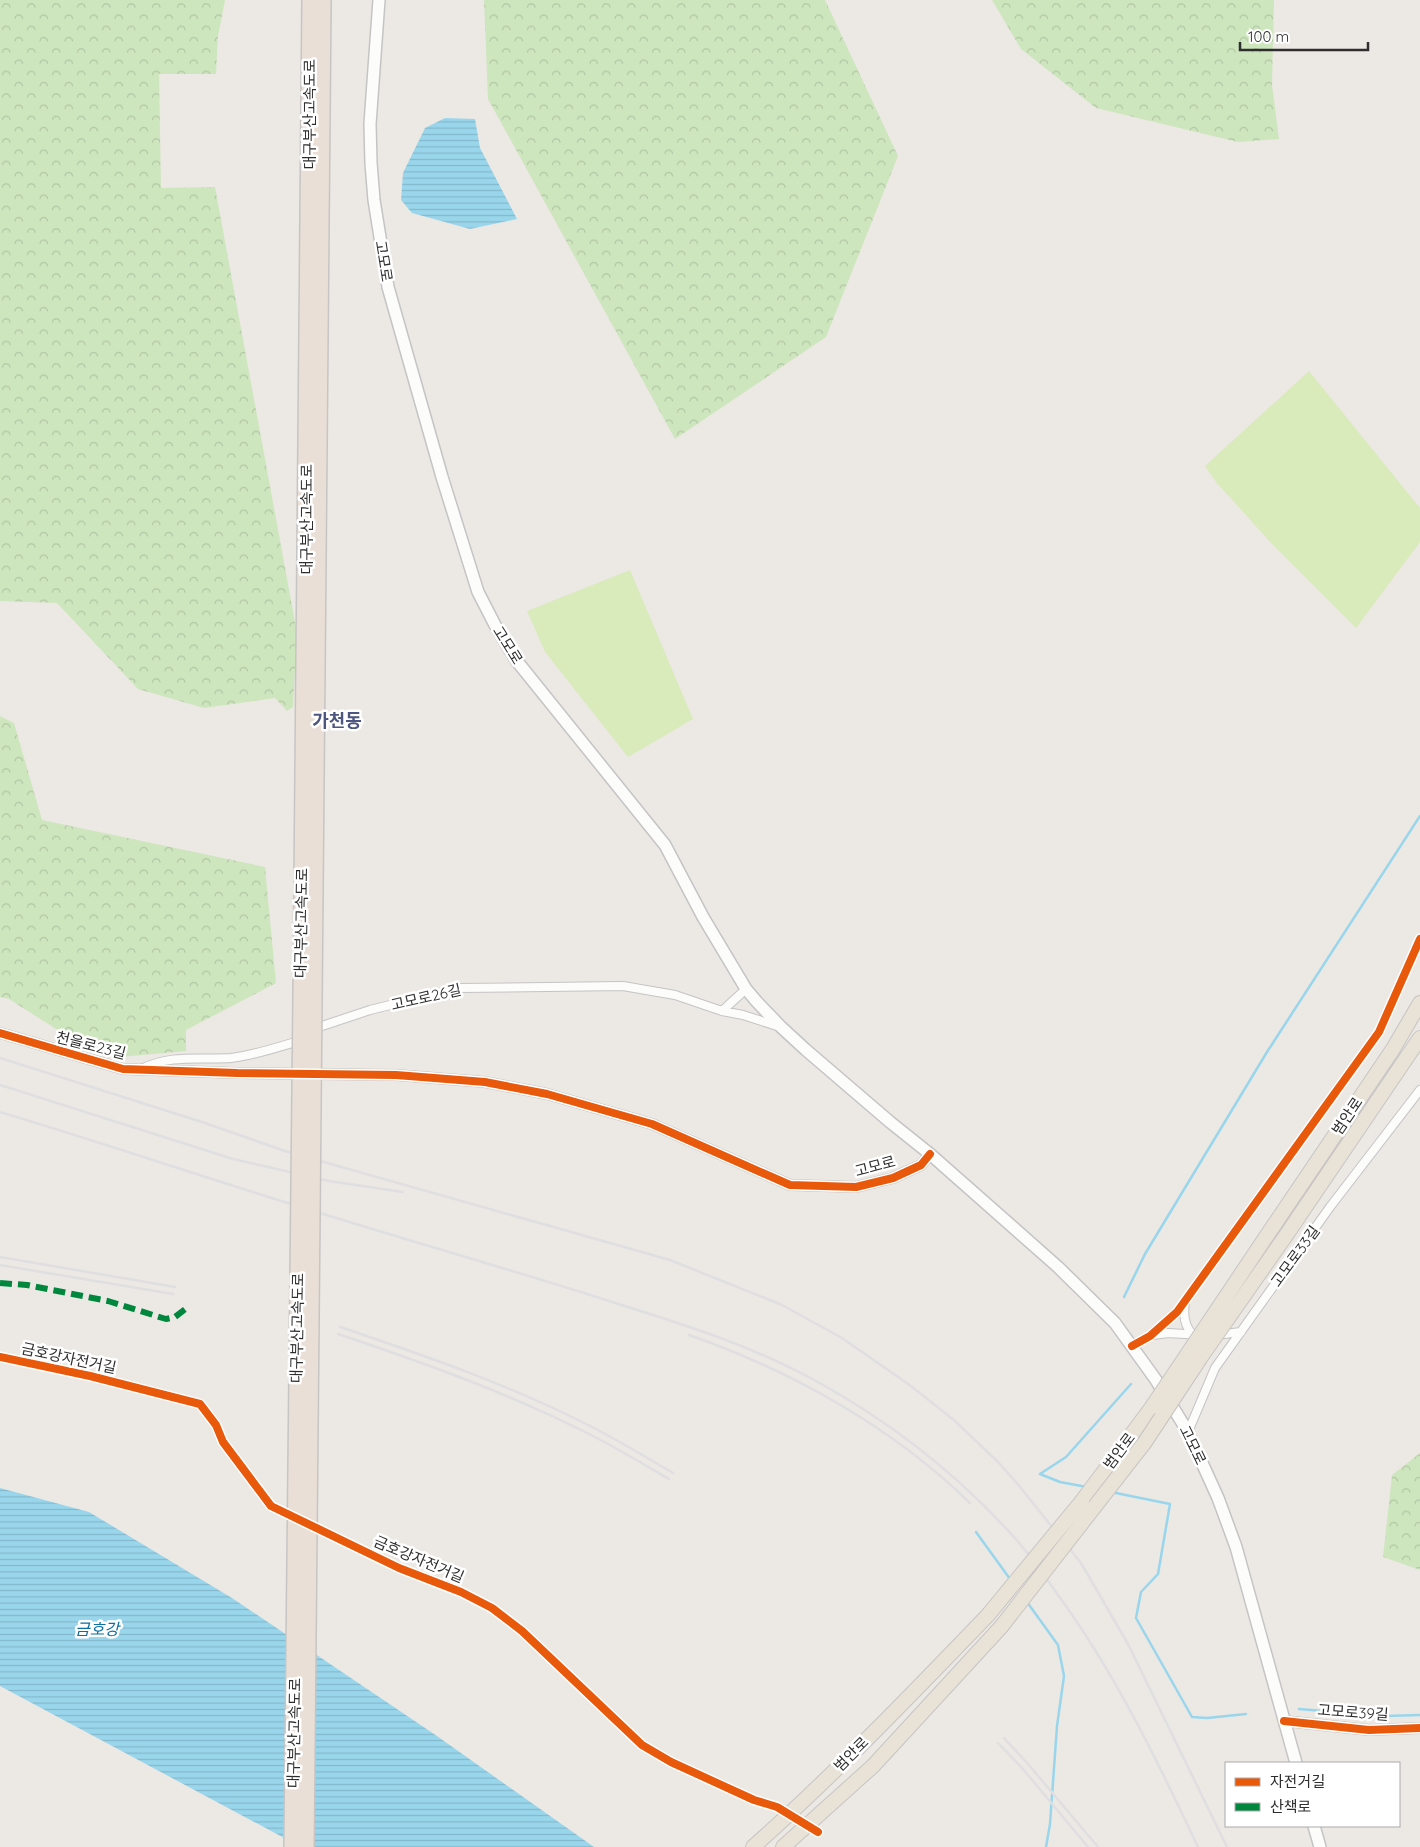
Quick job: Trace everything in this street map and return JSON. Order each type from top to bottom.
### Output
[{"type":"highway","name":"대구부산고속도로","points":[[292,1847],[309,803],[310,0]]},
{"type":"highway","name":"대구부산고속도로","points":[[310,689],[323,0]]},
{"type":"highway","name":"대구부산고속도로","points":[[306,1847],[307,999]]},
{"type":"highway","name":"범안로","points":[[753,1847],[790,1814],[905,1701],[988,1615],[1082,1501],[1146,1415],[1393,1049],[1420,1003]]},
{"type":"highway","name":"범안로","points":[[783,1847],[873,1766],[1001,1627],[1145,1442],[1201,1357],[1420,1038]]},
{"type":"main road","name":"고모로","points":[[380,0],[371,114],[371,163],[374,200],[387,278],[420,403],[478,592],[495,625],[516,660],[665,845],[703,917],[746,989],[780,1027],[930,1154],[1058,1267],[1115,1324],[1156,1380],[1188,1432],[1218,1498],[1236,1547],[1296,1762]]},
{"type":"main road","points":[[1314,1827],[1320,1847]]},
{"type":"street","points":[[1132,1346],[1150,1336],[1169,1320],[1185,1301],[1379,1032],[1420,939]]},
{"type":"street","name":"고모로26길","points":[[141,1069],[157,1062],[187,1058],[233,1058],[284,1046],[306,1039],[310,1036],[313,1029],[370,1010],[459,988],[623,986],[675,995],[722,1011],[743,1015],[780,1027]]},
{"type":"street","points":[[722,1011],[746,989]]},
{"type":"street","name":"천을로23길","points":[[0,1034],[123,1068],[237,1073],[396,1075],[486,1082],[547,1094],[652,1124],[790,1185]]},
{"type":"street","name":"고모로33길","points":[[1188,1432],[1208,1381],[1241,1332],[1330,1207],[1420,1090]]},
{"type":"street","name":"고모로","points":[[790,1185],[856,1187],[893,1178],[921,1165],[930,1154]]},
{"type":"street","points":[[1185,1301],[1185,1322],[1193,1335]]},
{"type":"street","points":[[1150,1336],[1168,1333],[1220,1335],[1241,1332]]},
{"type":"street","name":"고모로39길","points":[[1284,1721],[1369,1730],[1420,1728]]},
{"type":"green space","points":[[0,0],[225,0],[218,36],[216,74],[159,74],[161,188],[215,187],[297,633],[293,707],[287,711],[275,698],[204,708],[138,689],[57,603],[0,601]]},
{"type":"green space","points":[[484,0],[825,0],[898,156],[826,337],[675,439],[488,99]]},
{"type":"green space","points":[[992,0],[1274,0],[1272,85],[1279,139],[1238,142],[1096,108],[1021,49]]},
{"type":"green space","points":[[1309,371],[1420,508],[1420,542],[1356,628],[1273,545],[1216,482],[1205,466]]},
{"type":"green space","points":[[630,570],[693,719],[628,757],[545,652],[527,611]]},
{"type":"green space","points":[[0,716],[14,723],[42,820],[265,867],[276,983],[186,1030],[186,1051],[120,1057],[67,1036],[9,999],[0,997]]},
{"type":"green space","points":[[1420,1453],[1420,1570],[1383,1557],[1392,1475]]},
{"type":"water","points":[[445,118],[475,119],[480,148],[517,219],[470,229],[412,213],[401,200],[403,173],[425,128]]},
{"type":"water","name":"금호강","points":[[0,1488],[89,1512],[232,1598],[434,1734],[594,1847],[301,1847],[0,1686]]},
{"type":"waterway","points":[[1124,1297],[1145,1254],[1267,1052],[1420,816]]},
{"type":"waterway","points":[[1040,1474],[1066,1457],[1131,1384]]},
{"type":"waterway","points":[[1040,1474],[1060,1482],[1087,1487]]},
{"type":"waterway","points":[[1111,1492],[1170,1504],[1158,1574],[1141,1592],[1136,1618],[1192,1717],[1207,1718],[1246,1714]]},
{"type":"waterway","points":[[976,1532],[1010,1579]]},
{"type":"waterway","points":[[1027,1602],[1058,1645],[1064,1676],[1057,1726],[1050,1824],[1046,1847]]},
{"type":"waterway","points":[[1299,1709],[1385,1716],[1420,1715]]},
{"type":"railway","points":[[0,1058],[202,1122],[285,1151],[670,1260],[782,1305],[842,1338],[911,1386],[955,1421],[1016,1482],[1081,1563],[1128,1644],[1227,1847]]},
{"type":"railway","points":[[0,1085],[233,1159],[329,1181],[403,1192]]},
{"type":"railway","points":[[0,1112],[303,1208],[544,1280],[688,1326],[766,1356],[816,1381],[870,1413],[921,1450],[969,1491],[1031,1557],[1079,1625],[1117,1686],[1151,1750],[1198,1847]]},
{"type":"railway","points":[[0,1257],[175,1287]]},
{"type":"railway","points":[[0,1265],[173,1294]]},
{"type":"railway","points":[[340,1327],[501,1385],[594,1428],[673,1473]]},
{"type":"railway","points":[[338,1334],[434,1368],[528,1405],[599,1439],[669,1479]]},
{"type":"railway","points":[[689,1335],[765,1366],[839,1404],[908,1450],[940,1475],[970,1503]]},
{"type":"railway","points":[[1004,1738],[1098,1847]]},
{"type":"railway","points":[[998,1743],[1023,1769],[1088,1847]]},
{"type":"marked path","points":[[0,1283],[27,1285],[108,1301],[166,1319],[175,1317],[188,1307]]},
{"type":"cycle path","points":[[1132,1346],[1150,1336],[1177,1312],[1379,1032],[1420,939]]},
{"type":"cycle path","points":[[0,1033],[123,1069],[396,1075],[485,1082],[547,1094],[652,1124],[790,1185],[856,1187],[893,1178],[921,1165],[930,1154]]},
{"type":"cycle path","name":"금호강자전거길","points":[[0,1357],[90,1376],[200,1404],[216,1425],[223,1442],[271,1506],[399,1568],[461,1592],[492,1608],[522,1631],[642,1745],[671,1762],[754,1800],[777,1807],[818,1832]]},
{"type":"cycle path","points":[[1284,1721],[1369,1730],[1420,1728]]},
{"type":"district","name":"가천동","points":[[337,720]]}]
